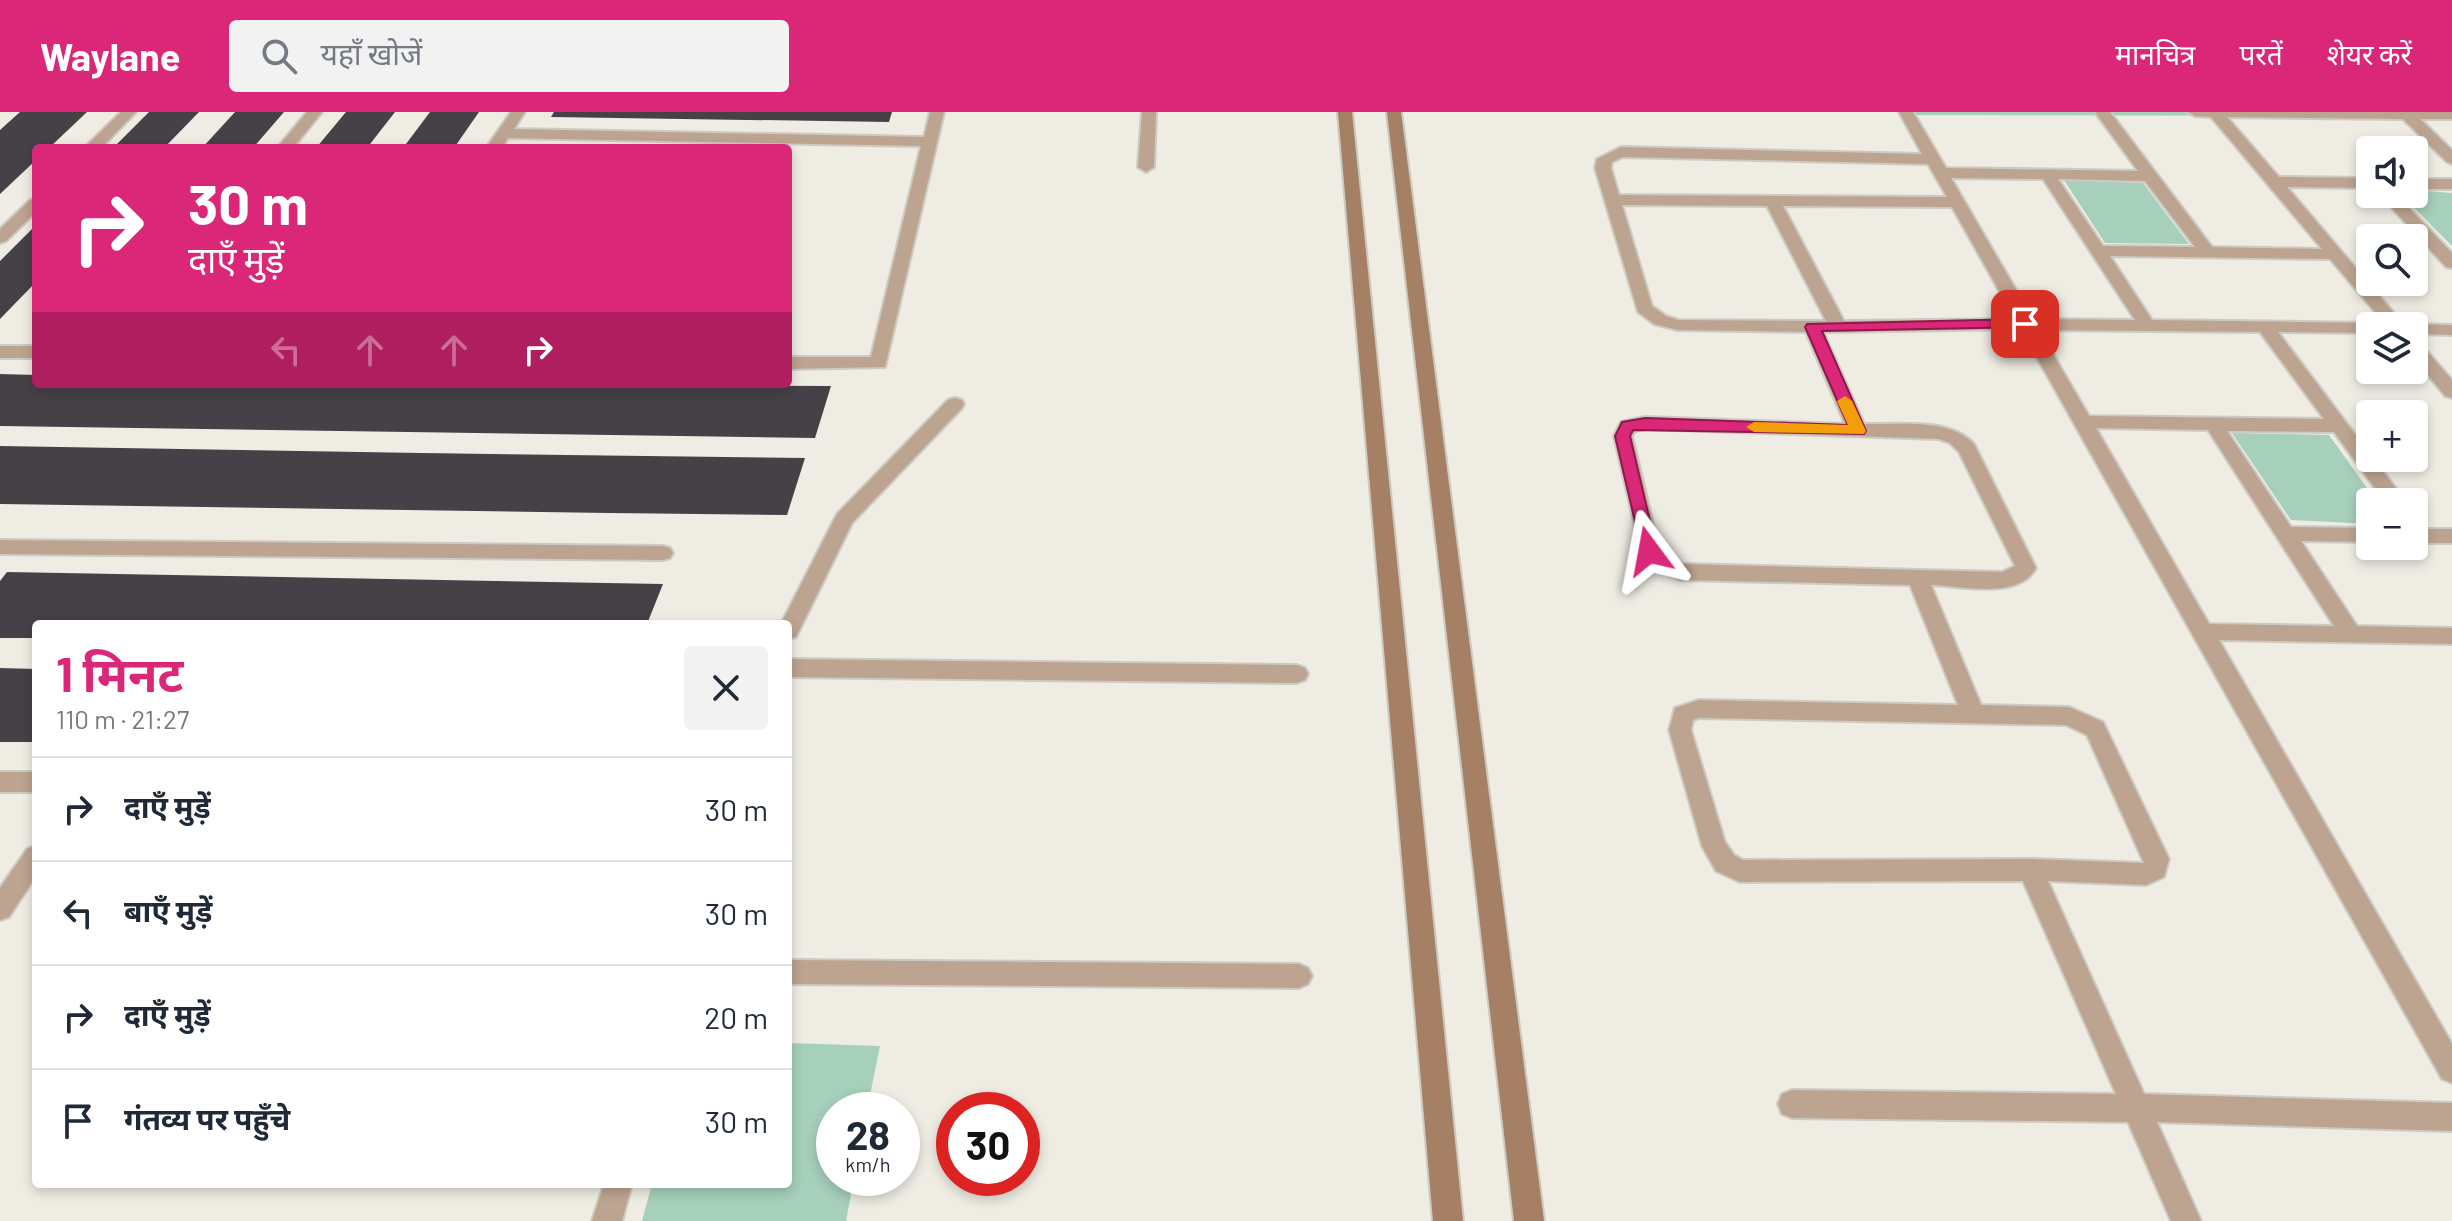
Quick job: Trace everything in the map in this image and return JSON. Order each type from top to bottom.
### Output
[{"type":"main road","points":[[1345,112],[1448,1221]]},
{"type":"main road","points":[[1394,112],[1529,1221]]},
{"type":"street","points":[[96,144],[129,112]]},
{"type":"street","points":[[288,144],[315,112]]},
{"type":"street","points":[[497,144],[518,112]]},
{"type":"street","points":[[792,363],[879,363],[937,112]]},
{"type":"street","points":[[1146,167],[1149,112]]},
{"type":"street","points":[[1906,112],[2452,1070]]},
{"type":"street","points":[[2102,112],[2207,252]]},
{"type":"street","points":[[2195,112],[2452,115]]},
{"type":"street","points":[[2215,112],[2384,312]]},
{"type":"street","points":[[2406,114],[2452,159]]},
{"type":"street","points":[[504,133],[749,143],[928,142]]},
{"type":"street","points":[[2150,176],[2047,174],[1621,152],[1605,159],[1603,168],[1644,308],[1650,314],[1678,325],[1838,327],[2025,324],[2356,328]]},
{"type":"street","points":[[2047,174],[2147,325]]},
{"type":"street","points":[[2274,182],[2356,183]]},
{"type":"street","points":[[2428,184],[2452,184]]},
{"type":"street","points":[[1613,200],[1955,202]]},
{"type":"street","points":[[1773,201],[1838,327]]},
{"type":"street","points":[[0,238],[32,207]]},
{"type":"street","points":[[2401,208],[2449,257]]},
{"type":"street","points":[[2098,251],[2335,254]]},
{"type":"street","points":[[1812,327],[1858,431]]},
{"type":"street","points":[[2265,327],[2386,488]]},
{"type":"street","points":[[2428,329],[2452,330]]},
{"type":"street","points":[[0,352],[32,352]]},
{"type":"street","points":[[2428,364],[2452,392]]},
{"type":"street","points":[[792,623],[844,519],[955,404]]},
{"type":"street","points":[[2081,422],[2340,426]]},
{"type":"street","points":[[1645,423],[1939,433],[1957,438],[1967,449],[2026,568],[2017,577],[2002,580],[1917,577],[1681,572],[1660,564],[1649,551],[1623,436],[1628,426],[1645,423]]},
{"type":"street","points":[[2213,424],[2351,634]]},
{"type":"street","points":[[2428,533],[2452,536]]},
{"type":"street","points":[[2285,534],[2356,535]]},
{"type":"street","points":[[0,547],[663,553]]},
{"type":"street","points":[[1917,577],[1974,716]]},
{"type":"street","points":[[2201,632],[2452,636]]},
{"type":"street","points":[[792,668],[1297,674]]},
{"type":"street","points":[[1699,709],[2069,716],[2095,729],[2157,859],[2155,869],[2146,874],[2031,870],[1740,871],[1725,863],[1714,846],[1680,730],[1683,714],[1699,709]]},
{"type":"street","points":[[0,782],[32,782]]},
{"type":"street","points":[[0,909],[32,862]]},
{"type":"street","points":[[2031,870],[2139,1108],[2186,1221]]},
{"type":"street","points":[[792,972],[1299,976]]},
{"type":"street","points":[[1792,1104],[2139,1108],[2452,1117]]},
{"type":"street","points":[[607,1221],[617,1188]]},
{"type":"green space","points":[[1903,112],[2452,112],[2452,116],[1905,115]]},
{"type":"green space","points":[[2064,180],[2143,183],[2189,244],[2105,243]]},
{"type":"green space","points":[[2428,191],[2452,193],[2452,246],[2414,208],[2428,208]]},
{"type":"green space","points":[[2232,433],[2329,435],[2367,488],[2356,488],[2356,523],[2291,520]]},
{"type":"green space","points":[[792,1043],[880,1046],[871,1092],[816,1092],[816,1196],[851,1196],[846,1221],[642,1221],[651,1188],[792,1188]]},
{"type":"building","points":[[20,112],[87,112],[53,144],[32,144],[32,164],[0,194],[0,130]]},
{"type":"building","points":[[149,112],[199,112],[168,144],[117,144]]},
{"type":"building","points":[[235,112],[284,112],[256,144],[206,144]]},
{"type":"building","points":[[346,112],[395,112],[370,144],[319,144]]},
{"type":"building","points":[[430,112],[479,112],[457,144],[406,144]]},
{"type":"building","points":[[554,112],[892,112],[889,122],[551,117]]},
{"type":"building","points":[[32,229],[32,286],[0,319],[0,261]]},
{"type":"building","points":[[0,374],[32,375],[32,388],[831,386],[815,438],[0,426]]},
{"type":"building","points":[[0,446],[805,458],[787,515],[0,504]]},
{"type":"building","points":[[7,572],[663,584],[649,620],[32,620],[32,638],[0,638],[0,581]]},
{"type":"building","points":[[0,668],[32,669],[32,742],[0,742]]},
{"type":"slow traffic","points":[[1754,427],[1858,431],[1845,401]]},
{"type":"route","points":[[1649,551],[1623,436],[1628,426],[1645,423],[1858,431],[1812,327],[2025,324]]}]
